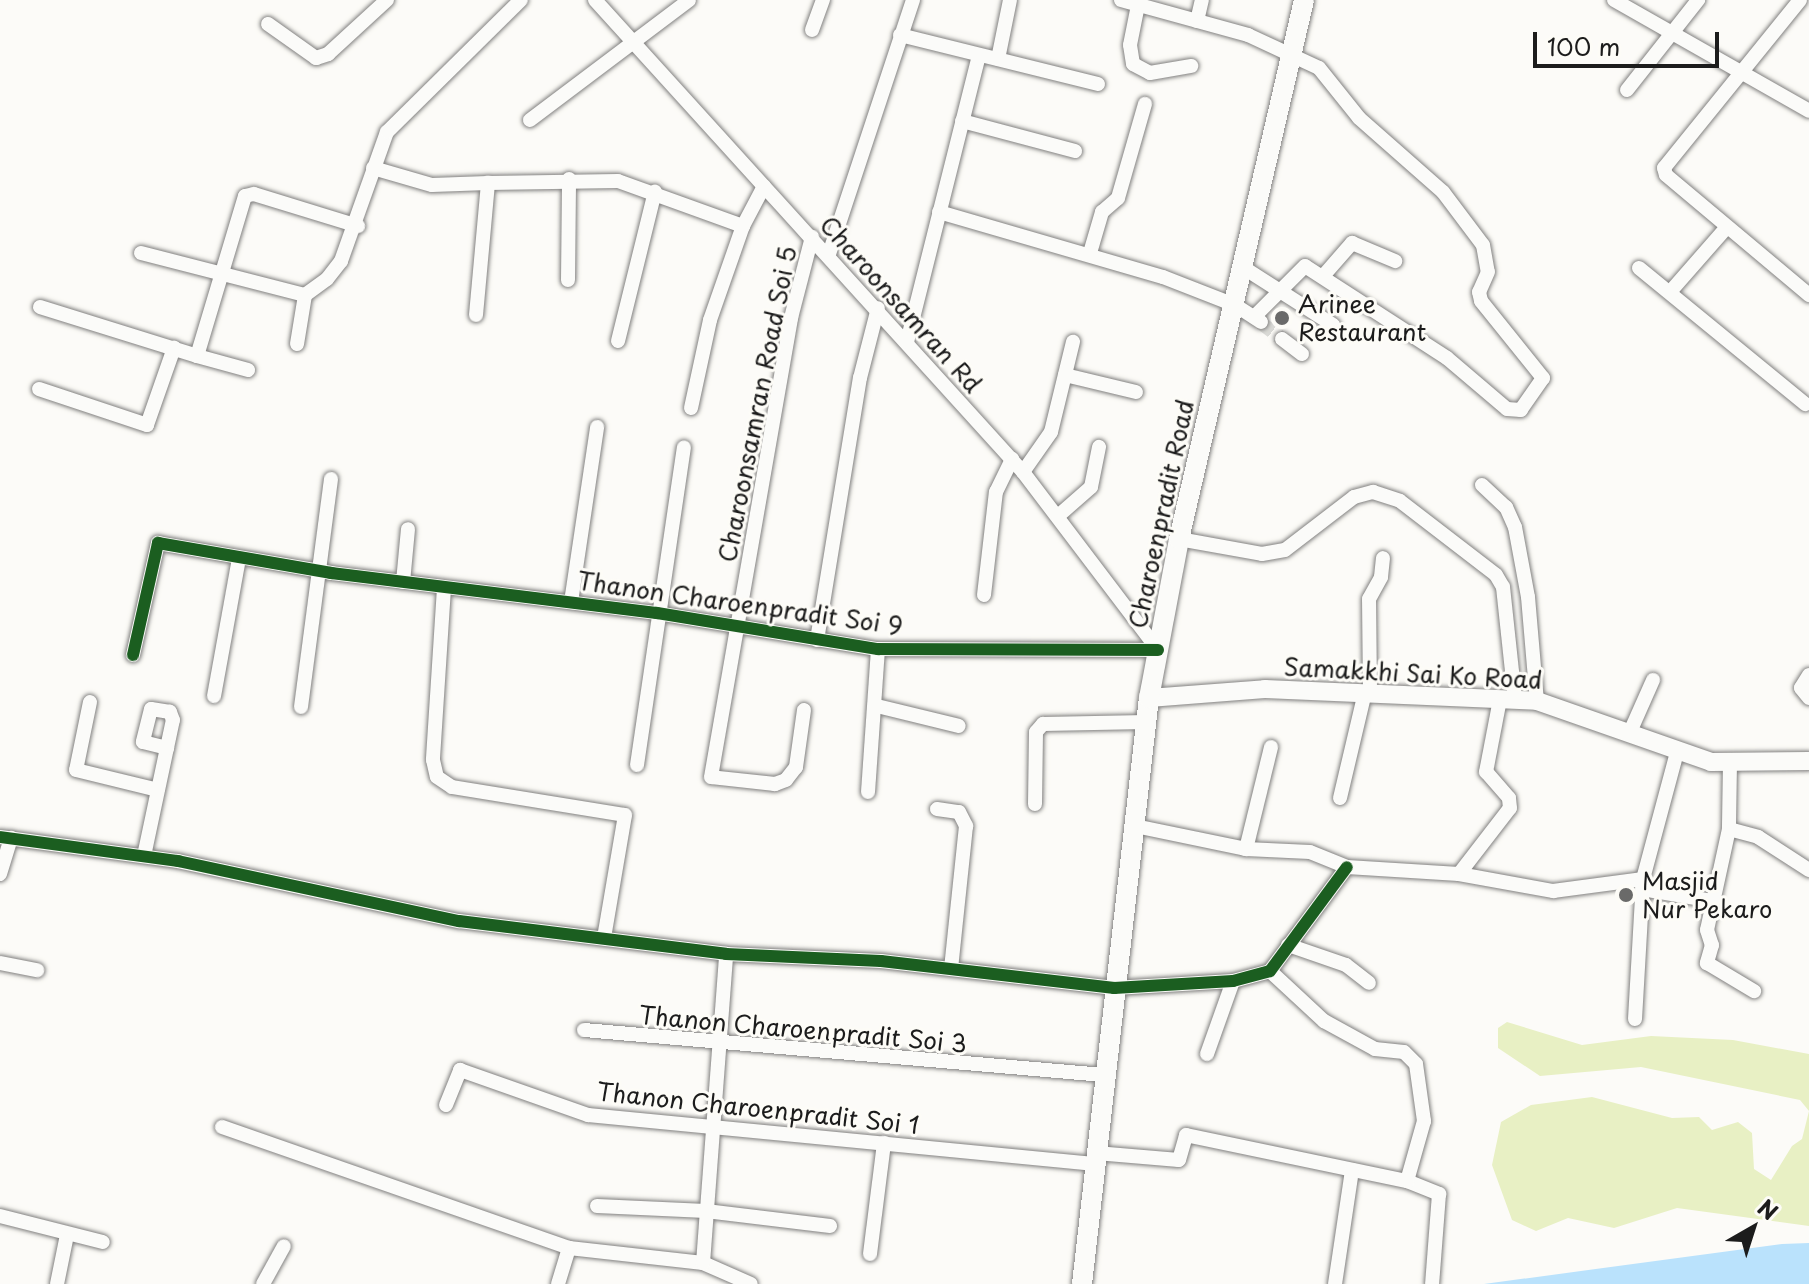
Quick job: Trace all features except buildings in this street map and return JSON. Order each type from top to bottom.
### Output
[{"type":"main road","name":"Charoenpradit Road","points":[[1082,1284],[1149,698],[1179,539],[1304,0]]},
{"type":"street","points":[[268,24],[316,58],[328,54],[387,0]]},
{"type":"street","points":[[297,344],[305,295],[327,279],[358,226],[373,168],[387,132],[406,109],[521,0]]},
{"type":"street","name":"Charoonsamran Rd","points":[[595,0],[1012,459],[1158,650]]},
{"type":"street","points":[[530,120],[689,0]]},
{"type":"street","points":[[812,30],[823,0]]},
{"type":"street","points":[[829,254],[913,0]]},
{"type":"street","points":[[998,59],[1010,0]]},
{"type":"street","points":[[1197,21],[1202,0]]},
{"type":"street","points":[[1614,0],[1809,111]]},
{"type":"street","points":[[1627,90],[1698,0]]},
{"type":"street","points":[[1800,0],[1664,168],[1666,175],[1809,295]]},
{"type":"street","points":[[939,212],[1090,253],[1235,305],[1258,320],[1278,290],[1305,266],[1324,275],[1447,358],[1507,409],[1521,410],[1541,387],[1541,369],[1481,301],[1479,292],[1488,272],[1483,245],[1443,192],[1359,118],[1319,68],[1292,51],[1130,2],[1133,64],[1150,73],[1191,66]]},
{"type":"street","points":[[900,35],[1098,84]]},
{"type":"street","points":[[907,342],[979,55]]},
{"type":"street","points":[[1090,253],[1102,212],[1118,198],[1145,104]]},
{"type":"street","points":[[962,121],[1075,151]]},
{"type":"street","points":[[373,168],[432,185],[569,179],[618,181],[743,226]]},
{"type":"street","points":[[568,280],[569,179]]},
{"type":"street","points":[[476,315],[488,183]]},
{"type":"street","points":[[691,408],[710,320],[743,226],[764,186]]},
{"type":"street","points":[[618,341],[655,192]]},
{"type":"street","points":[[197,356],[245,196],[254,194],[358,226]]},
{"type":"street","points":[[1670,292],[1727,227]]},
{"type":"street","name":"Charoonsamran Road Soi 5","points":[[804,710],[796,767],[786,780],[775,784],[711,777],[786,346],[812,237]]},
{"type":"street","points":[[1324,275],[1352,243],[1395,261]]},
{"type":"street","points":[[141,253],[305,295]]},
{"type":"street","points":[[1244,268],[1333,325]]},
{"type":"street","points":[[1639,268],[1805,404]]},
{"type":"street","points":[[40,307],[248,370]]},
{"type":"street","points":[[817,640],[860,378],[878,308]]},
{"type":"street","points":[[1282,339],[1302,354]]},
{"type":"street","points":[[1023,472],[1051,432],[1073,342]]},
{"type":"street","points":[[39,389],[147,425],[174,348]]},
{"type":"street","points":[[1065,375],[1136,392]]},
{"type":"street","points":[[571,602],[597,427]]},
{"type":"street","points":[[637,765],[657,613],[684,447]]},
{"type":"street","points":[[1058,516],[1091,487],[1099,447]]},
{"type":"street","points":[[984,595],[996,492],[1012,459]]},
{"type":"street","points":[[301,707],[331,479]]},
{"type":"street","points":[[1482,485],[1506,507],[1515,527],[1528,597],[1537,701]]},
{"type":"street","points":[[1179,539],[1262,554],[1285,550],[1354,497],[1373,492],[1400,501],[1496,575],[1503,587],[1507,699],[1486,772],[1509,798],[1510,808],[1459,874]]},
{"type":"street","points":[[403,582],[408,529]]},
{"type":"street","name":"Thanon Charoenpradit Soi 9","points":[[133,655],[158,543],[318,571],[657,613],[878,649],[1158,650]]},
{"type":"street","points":[[1340,798],[1367,692],[1369,599],[1381,577],[1383,558]]},
{"type":"street","points":[[214,696],[239,559]]},
{"type":"street","points":[[444,588],[433,760],[437,777],[452,787],[625,815],[604,938]]},
{"type":"street","points":[[868,792],[877,706],[878,649]]},
{"type":"street","points":[[1809,675],[1801,688],[1809,698]]},
{"type":"street","points":[[1630,732],[1653,680]]},
{"type":"street","name":"Samakkhi Sai Ko Road","points":[[1149,698],[1265,689],[1537,701],[1630,732],[1677,752],[1730,762],[1808,759]]},
{"type":"street","points":[[90,702],[76,770],[158,790]]},
{"type":"street","points":[[877,706],[959,726]]},
{"type":"street","points":[[1035,804],[1036,732],[1055,723],[1146,722]]},
{"type":"street","points":[[1246,849],[1271,747]]},
{"type":"street","points":[[144,856],[167,748]]},
{"type":"street","points":[[1635,1019],[1643,884],[1677,752]]},
{"type":"street","points":[[1730,762],[1729,829],[1712,901],[1708,966],[1754,991]]},
{"type":"street","points":[[937,809],[959,812],[966,826],[951,968]]},
{"type":"street","points":[[1135,826],[1246,849],[1292,848],[1347,867],[1459,874],[1571,893],[1643,884],[1712,901]]},
{"type":"street","points":[[1729,829],[1758,837],[1809,870]]},
{"type":"street","points":[[0,874],[5,838],[144,856],[332,890],[459,921],[726,954],[951,968],[1114,988],[1233,981],[1270,971],[1347,867]]},
{"type":"street","points":[[1288,945],[1346,965],[1369,983]]},
{"type":"street","points":[[703,1263],[726,954]]},
{"type":"street","points":[[0,963],[37,970]]},
{"type":"street","points":[[1270,971],[1324,1021],[1375,1049],[1412,1057],[1424,1121],[1407,1181]]},
{"type":"street","points":[[1207,1054],[1233,981]]},
{"type":"street","name":"Thanon Charoenpradit Soi 3","points":[[584,1030],[1018,1071],[1104,1075]]},
{"type":"street","name":"Thanon Charoenpradit Soi 1","points":[[446,1105],[460,1070],[588,1115],[884,1143],[1096,1158],[1179,1160],[1186,1135],[1352,1170]]},
{"type":"street","points":[[222,1127],[569,1248],[703,1263],[751,1284]]},
{"type":"street","points":[[870,1254],[884,1143]]},
{"type":"street","points":[[1335,1284],[1352,1170],[1407,1181],[1439,1194],[1432,1284]]},
{"type":"street","points":[[597,1206],[706,1211],[830,1226]]},
{"type":"street","points":[[0,1216],[103,1242]]},
{"type":"street","points":[[57,1284],[67,1235]]},
{"type":"street","points":[[263,1284],[284,1246]]},
{"type":"street","points":[[558,1284],[569,1248]]},
{"type":"green space","points":[[1507,1022],[1582,1045],[1651,1036],[1733,1040],[1809,1054],[1809,1111],[1800,1100],[1641,1067],[1540,1076],[1498,1048],[1498,1028]]},
{"type":"green space","points":[[1592,1097],[1672,1118],[1699,1117],[1712,1130],[1738,1122],[1752,1133],[1754,1169],[1771,1180],[1792,1146],[1802,1139],[1809,1111],[1809,1226],[1677,1208],[1614,1228],[1568,1218],[1536,1231],[1512,1220],[1492,1165],[1501,1122],[1531,1105]]},
{"type":"water","points":[[1809,1243],[1809,1284],[1484,1284],[1782,1244]]},
{"type":"tunnel","points":[[1261,323],[1282,339]]},
{"type":"cycle path","points":[[133,655],[158,543],[331,573],[657,613],[878,649],[1158,650]]},
{"type":"cycle path","points":[[0,837],[178,861],[459,921],[726,954],[881,961],[1114,988],[1233,981],[1270,971],[1347,867]]},
{"type":"place","name":"Arinee Restaurant","points":[[1282,318]]},
{"type":"place","name":"Masjid Nur Pekaro","points":[[1626,895]]}]
